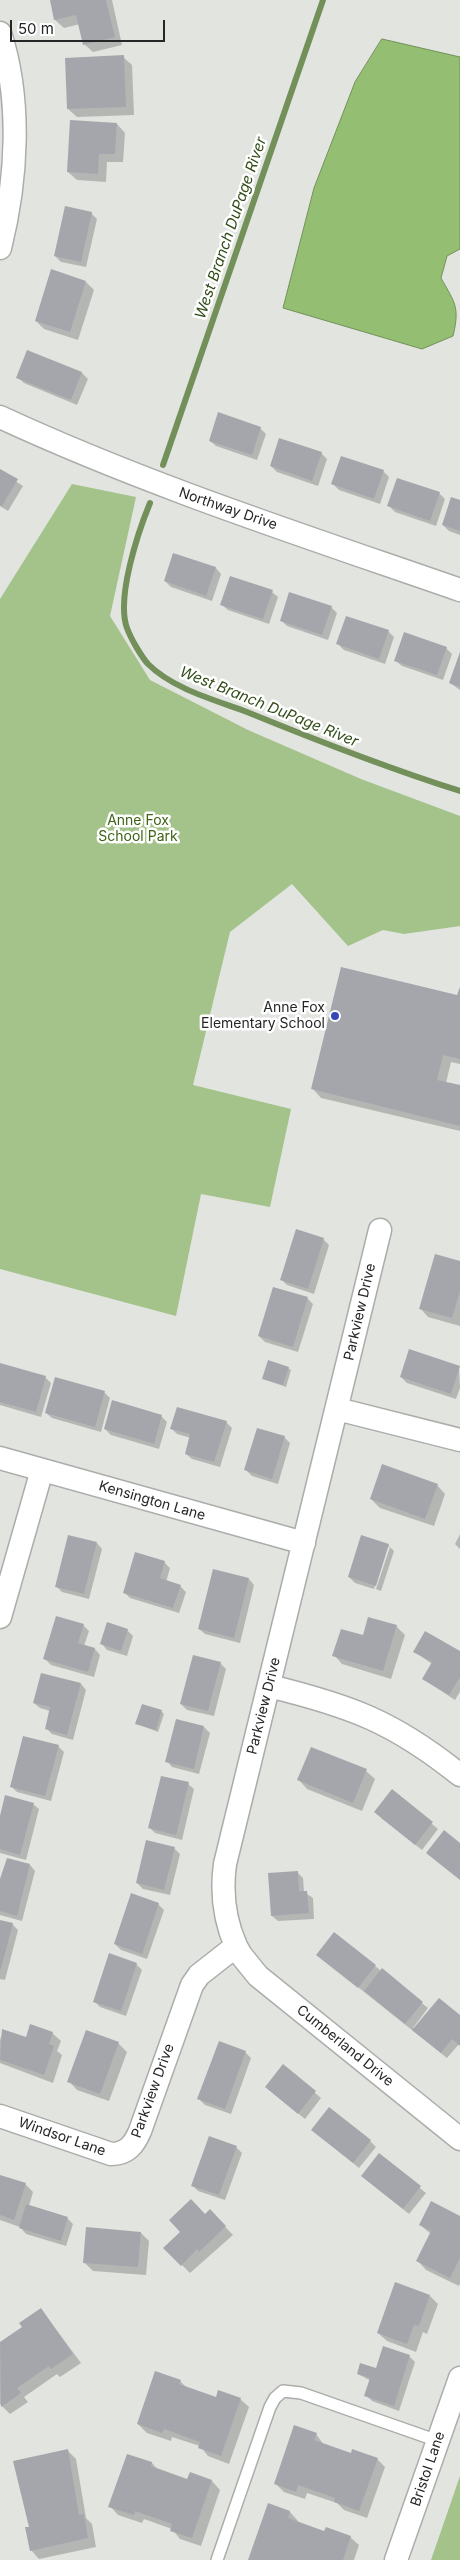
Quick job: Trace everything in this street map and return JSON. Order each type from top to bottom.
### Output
[{"type":"street","points":[[0,34],[12,90],[14,127],[13,180],[0,248]]},
{"type":"street","name":"Northway Drive","points":[[0,416],[65,447],[168,488],[460,590]]},
{"type":"street","name":"Parkview Drive","points":[[124,2152],[135,2142],[192,1985],[199,1975],[236,1946],[225,1912],[223,1895],[224,1871],[380,1230]]},
{"type":"street","points":[[337,1409],[460,1440]]},
{"type":"street","name":"Kensington Lane","points":[[0,1458],[304,1542]]},
{"type":"street","points":[[0,1617],[42,1470]]},
{"type":"street","points":[[269,1686],[320,1699],[367,1715],[403,1734],[460,1776]]},
{"type":"street","name":"Cumberland Drive","points":[[236,1946],[240,1955],[258,1976],[460,2139]]},
{"type":"street","name":"Windsor Lane","points":[[0,2116],[104,2152],[118,2154],[124,2152]]},
{"type":"street","name":"Bristol Lane","points":[[396,2560],[460,2378]]},
{"type":"lane","points":[[217,2560],[270,2408],[275,2398],[283,2391],[301,2393],[438,2441]]},
{"type":"green space","name":"Anne Fox School Park","points":[[72,484],[136,497],[110,616],[150,680],[248,730],[361,779],[460,816],[460,926],[404,934],[383,930],[348,946],[292,884],[230,932],[193,1085],[291,1109],[270,1207],[201,1194],[176,1316],[0,1269],[0,599]]},
{"type":"green space","points":[[460,2476],[460,2560],[431,2560]]},
{"type":"shaded area","points":[[382,39],[460,57],[460,249],[447,256],[441,278],[455,306],[455,326],[453,336],[422,349],[283,308],[314,188],[355,82]]},
{"type":"building","points":[[50,0],[106,0],[115,37],[83,45],[76,15],[54,20]]},
{"type":"building","points":[[124,55],[126,107],[67,109],[65,58]]},
{"type":"building","points":[[70,120],[117,123],[115,154],[99,154],[98,174],[67,172]]},
{"type":"building","points":[[65,206],[92,212],[81,262],[54,256]]},
{"type":"building","points":[[51,269],[86,281],[70,332],[35,321]]},
{"type":"building","points":[[27,350],[82,372],[71,400],[16,378]]},
{"type":"building","points":[[218,412],[261,427],[252,455],[209,441]]},
{"type":"building","points":[[279,438],[322,452],[312,481],[270,466]]},
{"type":"building","points":[[341,456],[384,470],[374,499],[331,484]]},
{"type":"building","points":[[0,469],[18,479],[2,506],[0,505]]},
{"type":"building","points":[[397,478],[440,492],[430,521],[387,506]]},
{"type":"building","points":[[451,497],[460,500],[460,531],[442,525]]},
{"type":"building","points":[[173,553],[216,567],[206,596],[164,581]]},
{"type":"building","points":[[230,576],[273,590],[263,619],[220,605]]},
{"type":"building","points":[[289,592],[332,606],[322,635],[280,621]]},
{"type":"building","points":[[346,616],[389,630],[379,659],[336,644]]},
{"type":"building","points":[[404,632],[447,647],[437,675],[394,661]]},
{"type":"building","points":[[460,652],[460,687],[449,683]]},
{"type":"building","name":"Anne Fox Elementary School","points":[[341,967],[457,995],[460,987],[460,1059],[443,1055],[437,1080],[460,1085],[460,1126],[311,1089]]},
{"type":"building","points":[[296,1229],[324,1238],[308,1289],[280,1280]]},
{"type":"building","points":[[435,1254],[460,1261],[460,1291],[452,1318],[419,1309]]},
{"type":"building","points":[[273,1287],[308,1297],[293,1347],[258,1336]]},
{"type":"building","points":[[409,1349],[460,1366],[451,1394],[400,1377]]},
{"type":"building","points":[[268,1360],[289,1367],[283,1385],[262,1379]]},
{"type":"building","points":[[0,1363],[46,1376],[36,1412],[0,1402]]},
{"type":"building","points":[[55,1377],[105,1391],[95,1427],[45,1413]]},
{"type":"building","points":[[112,1400],[162,1415],[154,1444],[104,1429]]},
{"type":"building","points":[[177,1407],[227,1421],[214,1462],[185,1454],[190,1434],[170,1429]]},
{"type":"building","points":[[257,1428],[285,1436],[272,1479],[244,1470]]},
{"type":"building","points":[[382,1464],[438,1484],[425,1519],[370,1499]]},
{"type":"building","points":[[68,1535],[97,1542],[84,1594],[55,1587]]},
{"type":"building","points":[[361,1535],[389,1544],[376,1586],[348,1577]]},
{"type":"building","points":[[135,1552],[165,1561],[160,1578],[181,1585],[173,1608],[123,1593]]},
{"type":"building","points":[[213,1569],[249,1578],[234,1638],[198,1629]]},
{"type":"building","points":[[56,1616],[84,1624],[78,1643],[95,1648],[88,1672],[43,1659]]},
{"type":"building","points":[[368,1617],[397,1625],[383,1671],[332,1656],[341,1629],[363,1635]]},
{"type":"building","points":[[107,1622],[128,1629],[121,1651],[100,1644]]},
{"type":"building","points":[[425,1631],[460,1651],[460,1677],[449,1695],[422,1679],[432,1662],[413,1652]]},
{"type":"building","points":[[193,1655],[221,1662],[208,1711],[180,1704]]},
{"type":"building","points":[[41,1673],[81,1683],[67,1735],[45,1729],[50,1707],[33,1703]]},
{"type":"building","points":[[142,1704],[162,1710],[156,1730],[135,1724]]},
{"type":"building","points":[[176,1719],[204,1726],[194,1769],[165,1762]]},
{"type":"building","points":[[23,1736],[59,1745],[45,1796],[10,1787]]},
{"type":"building","points":[[311,1747],[367,1769],[353,1803],[297,1780]]},
{"type":"building","points":[[161,1776],[189,1782],[176,1835],[148,1828]]},
{"type":"building","points":[[392,1789],[433,1822],[415,1845],[374,1812]]},
{"type":"building","points":[[5,1795],[34,1803],[20,1855],[0,1849],[0,1816]]},
{"type":"building","points":[[444,1830],[460,1843],[460,1880],[426,1853]]},
{"type":"building","points":[[146,1840],[175,1847],[164,1890],[136,1883]]},
{"type":"building","points":[[7,1858],[30,1864],[17,1916],[0,1911],[0,1879]]},
{"type":"building","points":[[298,1871],[299,1891],[307,1891],[309,1913],[271,1916],[268,1873]]},
{"type":"building","points":[[131,1893],[159,1903],[142,1954],[114,1944]]},
{"type":"building","points":[[0,1920],[13,1923],[1,1969],[0,1969]]},
{"type":"building","points":[[334,1932],[376,1965],[358,1988],[316,1955]]},
{"type":"building","points":[[109,1953],[137,1963],[121,2011],[93,2002]]},
{"type":"building","points":[[382,1968],[423,2002],[405,2024],[364,1991]]},
{"type":"building","points":[[439,1998],[460,2015],[460,2046],[452,2039],[441,2053],[412,2030]]},
{"type":"building","points":[[30,2024],[53,2032],[49,2044],[54,2046],[44,2075],[0,2060],[2,2029],[26,2037]]},
{"type":"building","points":[[86,2030],[119,2042],[100,2094],[67,2082]]},
{"type":"building","points":[[219,2041],[246,2051],[225,2109],[197,2099]]},
{"type":"building","points":[[283,2064],[316,2091],[298,2114],[265,2087]]},
{"type":"building","points":[[329,2107],[371,2140],[353,2163],[311,2130]]},
{"type":"building","points":[[209,2136],[237,2146],[219,2195],[191,2186]]},
{"type":"building","points":[[379,2153],[421,2186],[403,2209],[361,2176]]},
{"type":"building","points":[[0,2175],[26,2183],[14,2220],[0,2215]]},
{"type":"building","points":[[191,2199],[205,2214],[210,2209],[226,2226],[199,2252],[197,2249],[181,2266],[163,2248],[180,2232],[169,2220]]},
{"type":"building","points":[[431,2201],[460,2216],[460,2258],[450,2278],[416,2261],[431,2231],[419,2225]]},
{"type":"building","points":[[26,2204],[68,2217],[61,2241],[19,2228]]},
{"type":"building","points":[[86,2227],[141,2232],[138,2267],[83,2263]]},
{"type":"building","points":[[395,2282],[430,2295],[419,2326],[414,2325],[407,2344],[377,2333]]},
{"type":"building","points":[[41,2308],[73,2354],[51,2369],[49,2366],[17,2388],[21,2393],[1,2407],[0,2342],[22,2327],[19,2323]]},
{"type":"building","points":[[383,2346],[410,2355],[394,2406],[364,2396],[370,2378],[357,2374],[360,2363],[376,2368]]},
{"type":"building","points":[[155,2371],[181,2380],[179,2384],[216,2397],[218,2390],[241,2398],[221,2456],[198,2448],[200,2442],[164,2429],[162,2433],[137,2424]]},
{"type":"building","points":[[294,2425],[317,2433],[314,2440],[351,2453],[352,2449],[378,2458],[359,2511],[334,2502],[335,2498],[298,2485],[296,2492],[274,2484]]},
{"type":"building","points":[[68,2449],[79,2515],[84,2514],[88,2538],[30,2551],[25,2527],[29,2527],[13,2461]]},
{"type":"building","points":[[127,2454],[152,2462],[151,2466],[187,2479],[190,2472],[212,2480],[192,2538],[170,2531],[172,2524],[135,2511],[134,2515],[108,2507]]},
{"type":"building","points":[[268,2503],[290,2511],[288,2518],[324,2531],[326,2527],[351,2536],[343,2560],[248,2560]]},
{"type":"waterway","name":"West Branch DuPage River","points":[[163,465],[323,0]]},
{"type":"waterway","name":"West Branch DuPage River","points":[[150,503],[130,565],[124,600],[124,615],[127,628],[136,647],[148,664],[158,673],[195,693],[353,754],[460,791]]},
{"type":"place","name":"Anne Fox Elementary School","points":[[335,1016]]}]
